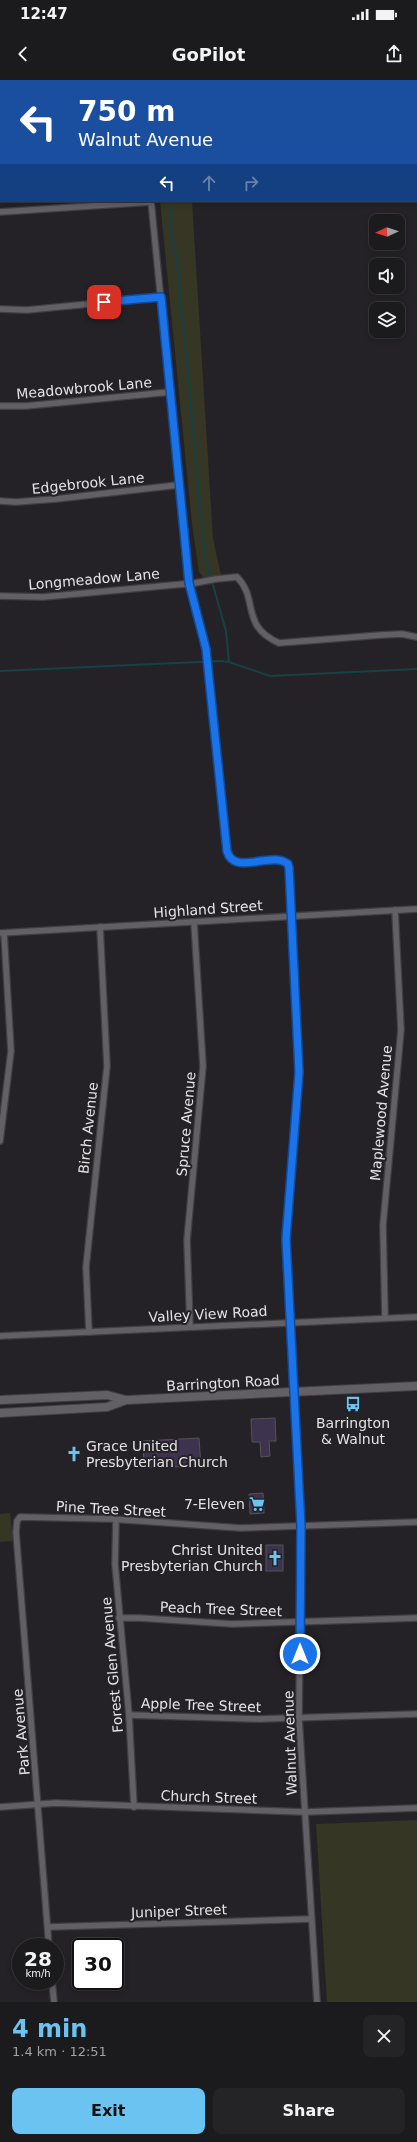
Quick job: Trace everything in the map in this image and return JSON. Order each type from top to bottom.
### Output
[{"type":"main road","name":"Barrington Road","points":[[0,1400],[107,1395],[126,1400],[417,1386]]},
{"type":"main road","name":"Barrington Road","points":[[0,1413],[107,1407],[126,1400]]},
{"type":"street","points":[[0,212],[137,202]]},
{"type":"street","name":"Walnut Avenue","points":[[151,202],[178,485],[189,583],[206,649],[228,854],[236,862],[281,860],[288,864],[292,915],[299,1072],[286,1239],[301,1526],[299,1718],[317,2002]]},
{"type":"street","points":[[0,309],[27,310],[161,297]]},
{"type":"street","name":"Meadowbrook Lane","points":[[0,406],[26,406],[170,392]]},
{"type":"street","name":"Edgebrook Lane","points":[[0,502],[40,500],[178,485]]},
{"type":"street","name":"Longmeadow Lane","points":[[0,596],[43,597],[237,577],[243,583],[254,620],[259,629],[265,636],[279,643],[381,635],[417,637]]},
{"type":"street","name":"Highland Street","points":[[2,933],[292,915],[417,909]]},
{"type":"street","name":"Maplewood Avenue","points":[[385,1318],[383,1230],[401,1030],[395,910]]},
{"type":"street","name":"Spruce Avenue","points":[[190,1327],[187,1240],[203,1066],[194,922]]},
{"type":"street","name":"Birch Avenue","points":[[89,1332],[86,1267],[107,1066],[100,927]]},
{"type":"street","points":[[0,1141],[11,1051],[2,933]]},
{"type":"street","name":"Valley View Road","points":[[0,1336],[417,1316]]},
{"type":"street","name":"Pine Tree Street","points":[[20,1517],[116,1520],[240,1528],[417,1522]]},
{"type":"street","name":"Park Avenue","points":[[20,1517],[17,1521],[16,1532],[49,1938]]},
{"type":"street","name":"Forest Glen Avenue","points":[[116,1520],[115,1555],[119,1618],[129,1715],[134,1807]]},
{"type":"street","name":"Peach Tree Street","points":[[119,1618],[232,1624],[417,1618]]},
{"type":"street","name":"Apple Tree Street","points":[[129,1715],[233,1719],[417,1714]]},
{"type":"street","name":"Church Street","points":[[0,1807],[56,1803],[305,1812],[417,1808]]},
{"type":"street","name":"Juniper Street","points":[[48,1927],[311,1919]]},
{"type":"street","points":[[53,1990],[54,2002]]},
{"type":"green space","points":[[160,202],[192,202],[213,539],[221,575],[205,579],[199,572],[192,524]]},
{"type":"green space","points":[[10,1513],[13,1541],[0,1542],[0,1514]]},
{"type":"green space","points":[[417,1820],[417,2002],[327,2002],[316,1824]]},
{"type":"building","points":[[275,1418],[276,1441],[269,1441],[270,1456],[261,1457],[260,1442],[252,1442],[251,1419]]},
{"type":"building","points":[[199,1438],[201,1466],[144,1468],[143,1441]]},
{"type":"building","name":"7-Eleven","points":[[263,1493],[264,1513],[250,1514],[249,1494]]},
{"type":"building","name":"Christ United Presbyterian Church","points":[[266,1545],[283,1545],[283,1571],[266,1571]]},
{"type":"waterway","points":[[169,202],[172,241],[179,271],[180,310],[183,322],[204,550],[210,577]]},
{"type":"waterway","points":[[213,585],[226,631],[229,662]]},
{"type":"waterway","points":[[0,671],[220,661],[229,662],[270,676],[417,669]]},
{"type":"place","name":"Barrington & Walnut","points":[[353,1404]]},
{"type":"place","name":"Grace United Presbyterian Church","points":[[74,1454]]},
{"type":"place","name":"7-Eleven","points":[[257,1504]]},
{"type":"place","name":"Christ United Presbyterian Church","points":[[275,1558]]},
{"type":"route","points":[[104,302],[161,297],[178,485],[189,583],[206,649],[227,851],[230,858],[236,862],[281,860],[288,864],[289,868],[299,1072],[289,1177],[286,1239],[301,1526],[300,1654]]}]
